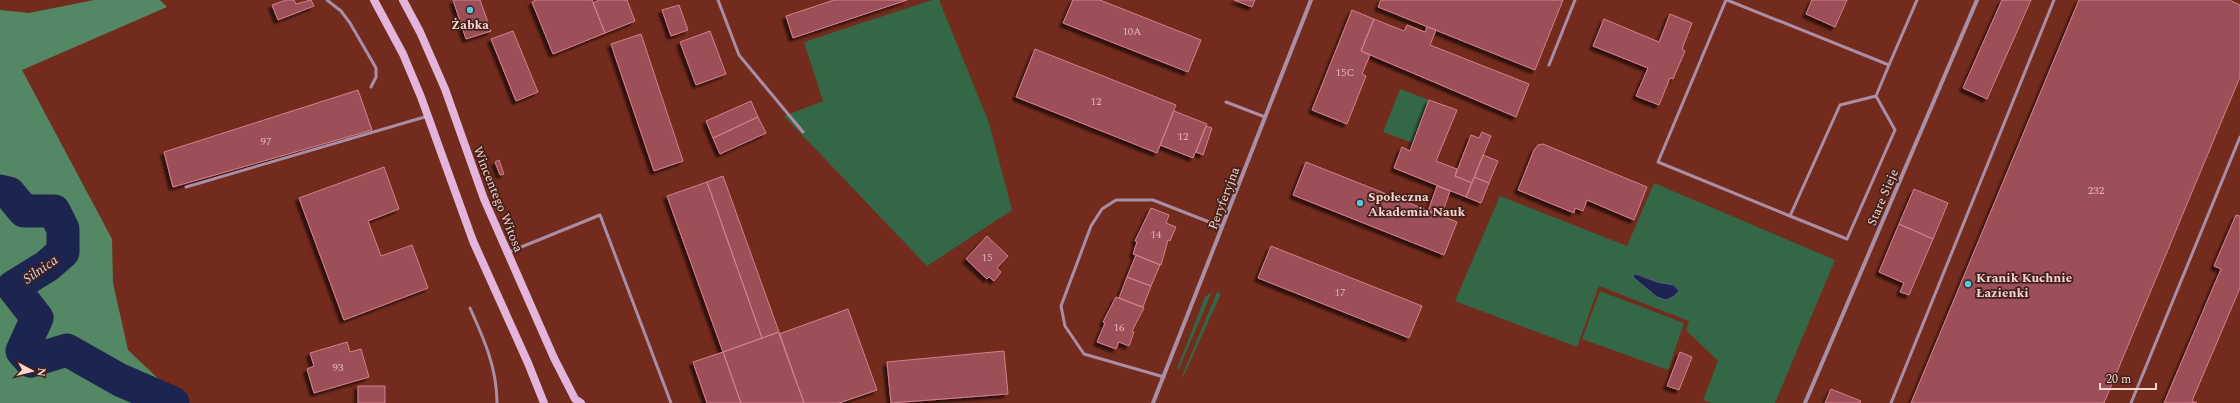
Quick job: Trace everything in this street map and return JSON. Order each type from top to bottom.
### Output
[{"type":"main road","points":[[374,0],[403,54],[428,116],[473,241],[528,363],[544,403]]},
{"type":"main road","name":"Wincentego Witosa","points":[[403,0],[433,59],[484,199],[507,252],[554,358],[576,398],[581,403]]},
{"type":"street","name":"Peryferyjna","points":[[1153,403],[1310,0]]},
{"type":"street","name":"Stare Sieje","points":[[1805,403],[1977,0]]},
{"type":"lane","points":[[327,0],[341,11],[350,23],[376,68],[376,77],[371,87]]},
{"type":"lane","points":[[718,0],[739,55],[804,132]]},
{"type":"lane","points":[[1548,66],[1575,0]]},
{"type":"lane","points":[[1876,96],[1895,130],[1847,239],[1658,162],[1726,0],[1889,65]]},
{"type":"lane","points":[[1876,96],[1917,0]]},
{"type":"lane","points":[[1891,403],[2054,0]]},
{"type":"lane","points":[[1790,216],[1840,105],[1876,96]]},
{"type":"lane","points":[[1226,102],[1265,117]]},
{"type":"lane","points":[[186,187],[428,116]]},
{"type":"lane","points":[[2130,403],[2240,137]]},
{"type":"lane","points":[[1164,377],[1084,354],[1065,326],[1061,306],[1091,226],[1102,209],[1111,203],[1116,200],[1132,199],[1153,200],[1222,227]]},
{"type":"lane","points":[[507,252],[600,215],[671,403]]},
{"type":"lane","points":[[470,308],[489,352],[494,372],[497,403]]},
{"type":"green space","points":[[94,0],[160,0],[167,7],[22,70],[112,239],[113,283],[128,350],[184,403],[0,403],[0,10],[29,13]]},
{"type":"green space","points":[[932,0],[939,0],[989,123],[1012,210],[927,266],[784,116],[823,101],[804,42]]},
{"type":"green space","points":[[1400,89],[1429,100],[1413,143],[1383,132]]},
{"type":"green space","points":[[1654,183],[1835,260],[1775,403],[1712,403],[1703,400],[1718,361],[1686,330],[1689,321],[1599,286],[1577,347],[1455,301],[1500,196],[1627,246]]},
{"type":"green space","points":[[1600,291],[1684,323],[1668,370],[1582,339]]},
{"type":"green space","points":[[1212,292],[1178,371],[1178,366],[1205,297]]},
{"type":"green space","points":[[1217,292],[1221,294],[1183,377],[1182,376]]},
{"type":"water","points":[[1636,274],[1657,282],[1674,285],[1679,291],[1673,297],[1666,300],[1657,297],[1634,278],[1633,275]]},
{"type":"building","points":[[286,0],[294,0],[296,4],[311,0],[314,6],[278,20],[272,5]]},
{"type":"building","points":[[453,0],[480,0],[491,31],[466,39]]},
{"type":"building","points":[[536,0],[592,0],[605,33],[553,54],[532,2]]},
{"type":"building","points":[[599,0],[627,0],[635,21],[605,33],[593,3]]},
{"type":"building","points":[[834,0],[907,0],[793,38],[786,16]]},
{"type":"building","points":[[1073,0],[1100,0],[1201,40],[1188,72],[1063,23]]},
{"type":"building","points":[[1234,0],[1255,0],[1252,7]]},
{"type":"building","points":[[1381,0],[1563,0],[1535,70],[1378,7]]},
{"type":"building","points":[[1812,0],[1847,0],[1835,27],[1806,14]]},
{"type":"building","points":[[2002,0],[2031,0],[1987,99],[1963,88]]},
{"type":"building","points":[[2079,0],[2229,0],[2240,5],[2240,77],[2104,403],[1911,403]]},
{"type":"building","points":[[679,5],[688,30],[671,36],[662,10]]},
{"type":"building","points":[[1352,10],[1374,19],[1361,51],[1370,55],[1362,74],[1366,76],[1347,124],[1312,110]]},
{"type":"building","points":[[1670,14],[1692,23],[1682,49],[1685,51],[1673,79],[1670,78],[1659,105],[1636,96],[1648,68],[1593,46],[1604,19],[1659,42]]},
{"type":"building","points":[[1374,19],[1404,31],[1407,25],[1425,32],[1427,27],[1436,30],[1430,45],[1529,84],[1516,117],[1361,51]]},
{"type":"building","points":[[513,31],[538,92],[516,101],[491,39]]},
{"type":"building","points":[[710,31],[726,74],[696,85],[680,42]]},
{"type":"building","points":[[641,34],[683,161],[654,171],[611,44]]},
{"type":"building","points":[[1035,49],[1176,105],[1157,153],[1016,97]]},
{"type":"building","points":[[358,90],[372,130],[173,187],[164,152]]},
{"type":"building","points":[[1429,100],[1457,110],[1436,161],[1457,169],[1455,176],[1472,183],[1466,197],[1394,168],[1402,147],[1410,151]]},
{"type":"building","points":[[751,101],[758,117],[713,138],[706,121]]},
{"type":"building","points":[[1174,111],[1207,124],[1193,158],[1160,145]]},
{"type":"building","points":[[758,117],[766,133],[720,154],[713,138]]},
{"type":"building","points":[[1206,126],[1212,128],[1203,155],[1196,152]]},
{"type":"building","points":[[1482,132],[1491,136],[1472,183],[1455,176],[1471,135],[1479,138]]},
{"type":"building","points":[[1543,144],[1647,187],[1634,220],[1587,200],[1583,211],[1575,208],[1574,213],[1518,190],[1534,150],[1538,145]]},
{"type":"building","points":[[1483,155],[1498,161],[1489,183],[1474,177]]},
{"type":"building","points":[[499,160],[504,174],[500,175],[495,162]]},
{"type":"building","name":"Społeczna Akademia Nauk","points":[[1306,162],[1457,222],[1444,255],[1293,195]]},
{"type":"building","points":[[384,167],[399,209],[368,221],[381,256],[412,245],[428,288],[344,320],[299,198]]},
{"type":"building","points":[[723,176],[779,332],[762,338],[707,182]]},
{"type":"building","points":[[1474,177],[1489,183],[1481,203],[1466,197]]},
{"type":"building","points":[[707,182],[762,338],[723,352],[667,196]]},
{"type":"building","points":[[1437,186],[1450,191],[1441,216],[1428,211]]},
{"type":"building","points":[[1914,189],[1948,203],[1933,239],[1899,224]]},
{"type":"building","points":[[1151,208],[1169,215],[1166,223],[1176,227],[1170,241],[1168,240],[1161,265],[1133,254],[1137,242],[1135,241]]},
{"type":"building","points":[[2236,215],[2240,216],[2240,288],[2192,401],[2197,403],[2164,403],[2221,269],[2214,266]]},
{"type":"building","points":[[1899,224],[1933,239],[1909,295],[1900,292],[1904,283],[1879,272]]},
{"type":"building","points":[[987,236],[1008,256],[997,268],[1001,272],[994,281],[989,277],[987,279],[966,259]]},
{"type":"building","points":[[1271,246],[1422,306],[1409,338],[1258,278]]},
{"type":"building","points":[[1136,255],[1160,265],[1151,286],[1127,277]]},
{"type":"building","points":[[1127,277],[1151,286],[1143,307],[1119,298]]},
{"type":"building","points":[[1116,297],[1144,308],[1132,331],[1134,332],[1129,346],[1119,342],[1116,349],[1097,342],[1105,323],[1103,322]]},
{"type":"building","points":[[848,309],[877,390],[839,403],[804,403],[779,334]]},
{"type":"building","points":[[779,332],[804,403],[741,403],[723,352]]},
{"type":"building","points":[[347,342],[350,352],[361,349],[369,377],[314,393],[307,369],[314,366],[310,353]]},
{"type":"building","points":[[1004,351],[1008,394],[891,403],[887,362]]},
{"type":"building","points":[[723,352],[741,403],[707,403],[693,362]]},
{"type":"building","points":[[1680,352],[1692,357],[1679,390],[1667,386]]},
{"type":"building","points":[[358,386],[385,386],[385,403],[358,403]]},
{"type":"building","points":[[1831,389],[1861,401],[1860,403],[1825,403]]},
{"type":"waterway","name":"Silnica","points":[[0,191],[9,193],[24,211],[54,211],[63,229],[63,252],[47,266],[13,287],[37,318],[22,351],[31,361],[67,350],[120,380],[173,403]]},
{"type":"place","name":"Żabka","points":[[470,10]]},
{"type":"place","name":"Społeczna Akademia Nauk","points":[[1360,203]]},
{"type":"place","name":"Kranik Kuchnie Łazienki","points":[[1968,284]]}]
